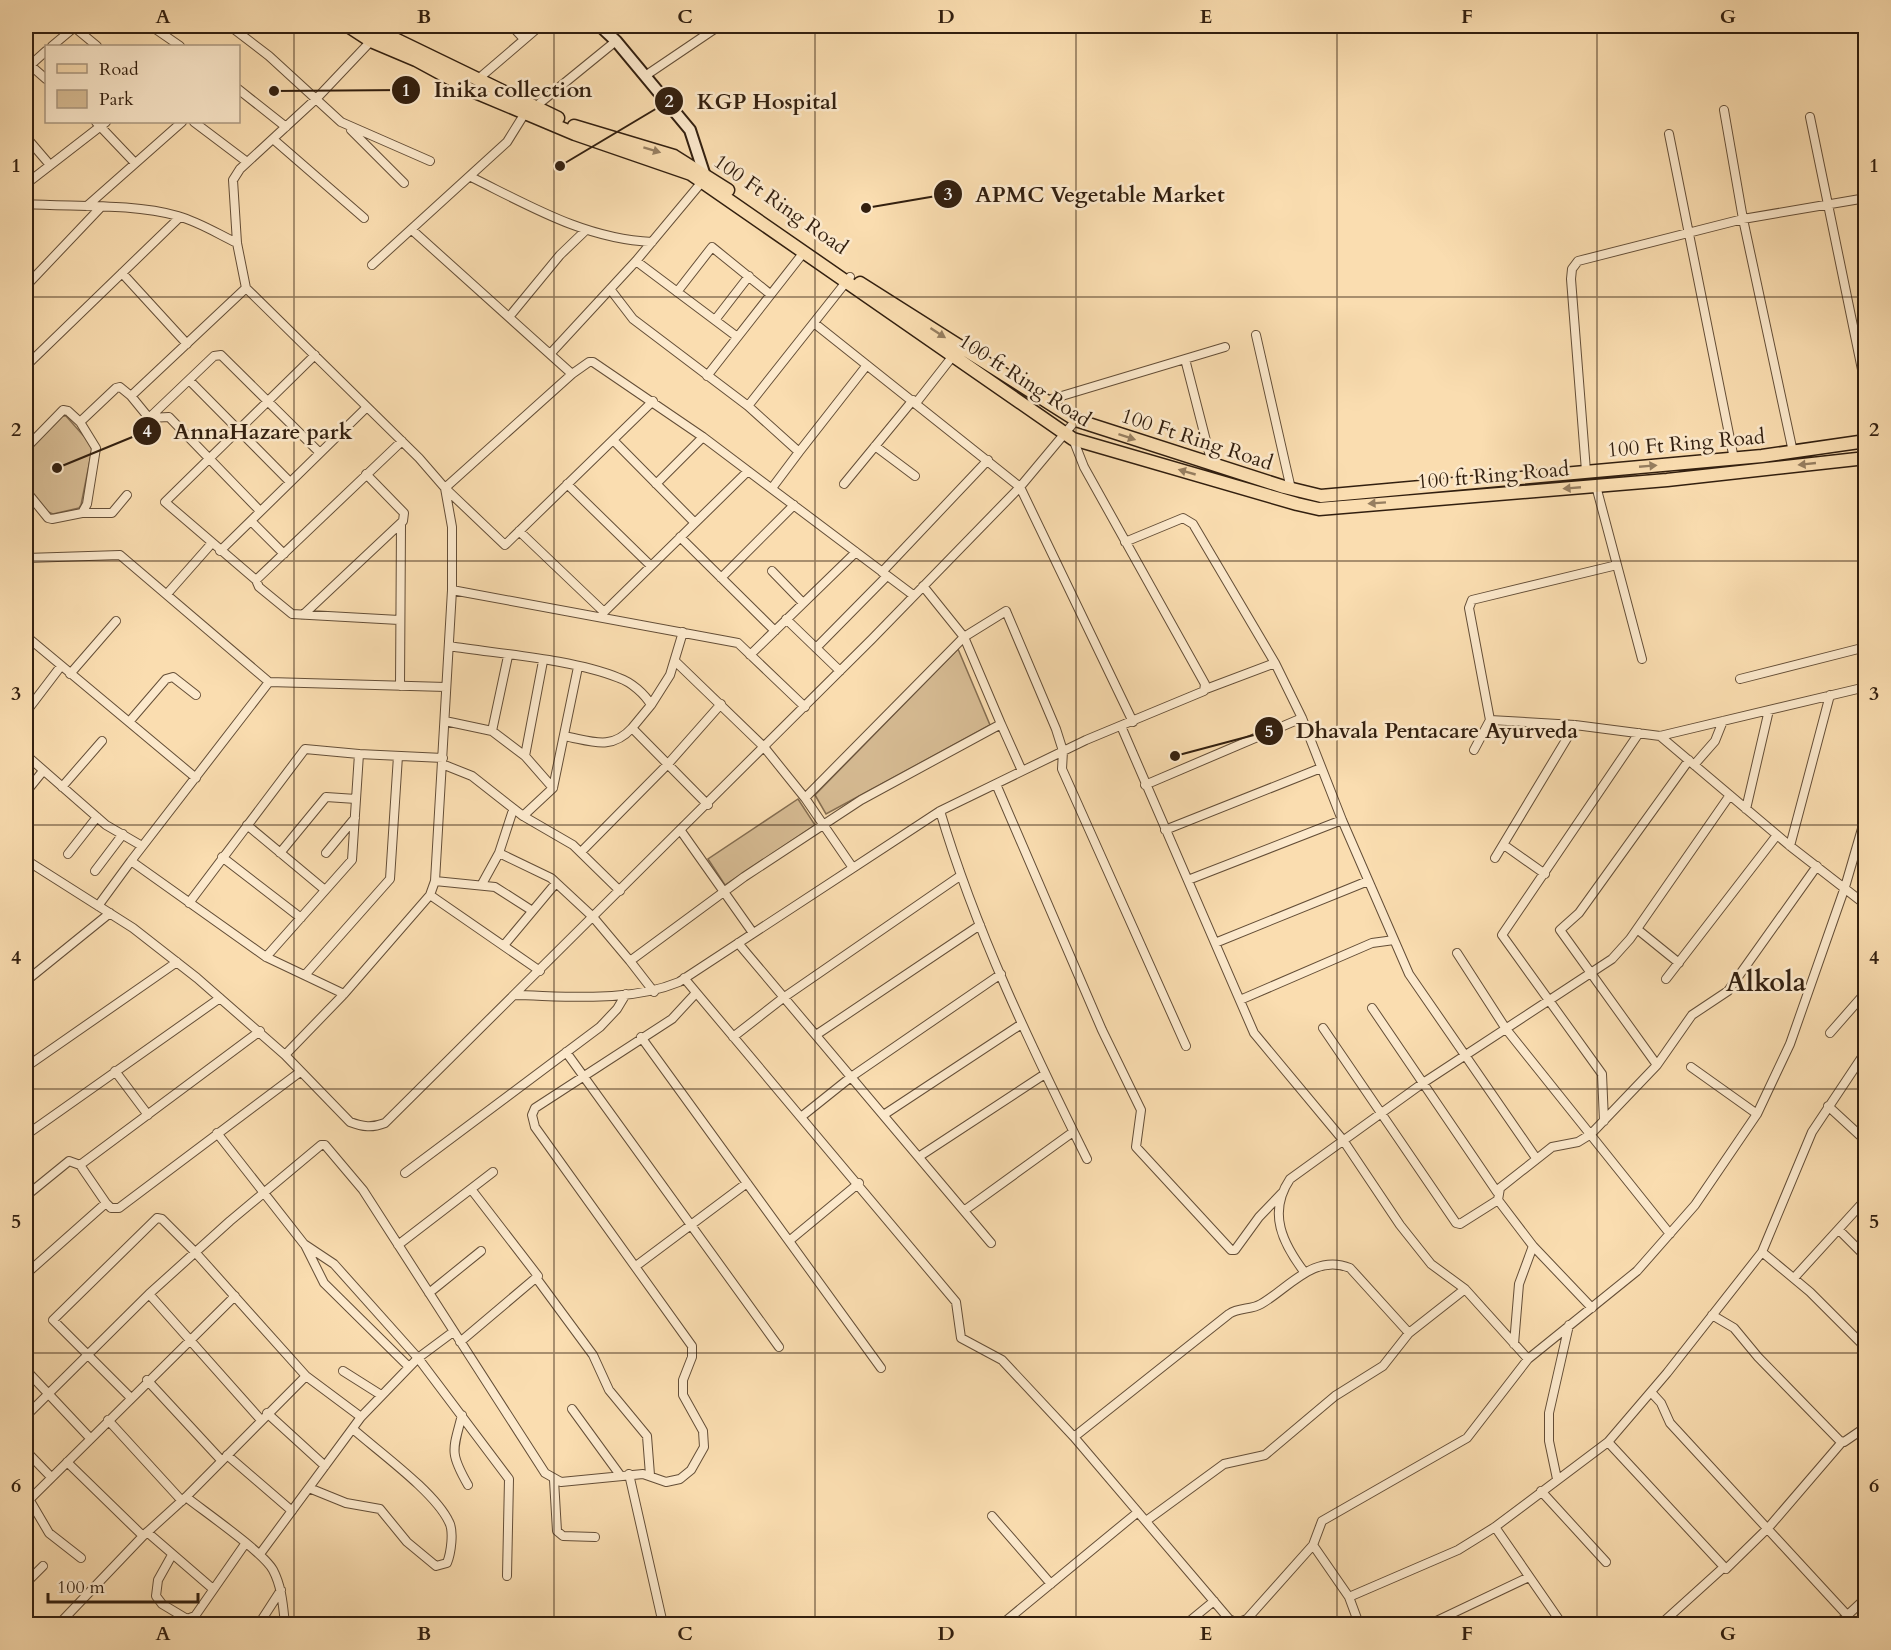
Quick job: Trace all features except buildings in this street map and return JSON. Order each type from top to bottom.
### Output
[{"type":"main road","name":"100 ft Ring Road","points":[[348,26],[376,31],[416,60],[475,92],[530,110],[651,162],[702,178],[804,252],[848,280],[952,357],[1070,437],[1319,509],[1596,486],[1866,458]]},
{"type":"main road","points":[[376,31],[477,80],[530,110]]},
{"type":"main road","name":"100 Ft Ring Road","points":[[702,178],[848,280],[1076,420],[1290,489],[1321,496],[1734,459],[1866,441]]},
{"type":"street","points":[[53,45],[75,26],[96,45]]},
{"type":"street","points":[[151,26],[179,45]]},
{"type":"street","points":[[230,26],[317,98],[333,116],[348,126],[430,161]]},
{"type":"street","points":[[512,26],[524,39]]},
{"type":"street","points":[[477,80],[540,26]]},
{"type":"street","points":[[551,353],[636,261],[702,178],[690,130],[616,41],[600,26]]},
{"type":"street","points":[[645,76],[719,26]]},
{"type":"street","points":[[376,31],[317,98],[235,175],[233,180],[237,243],[246,288],[367,406],[503,545],[653,401]]},
{"type":"street","points":[[372,265],[507,142],[530,110],[616,41]]},
{"type":"street","points":[[45,52],[28,67],[45,79]]},
{"type":"street","points":[[240,91],[286,127]]},
{"type":"street","points":[[1724,110],[1743,219],[1793,452]]},
{"type":"street","points":[[1809,117],[1866,389]]},
{"type":"street","points":[[26,184],[101,123],[135,164]]},
{"type":"street","points":[[87,206],[181,123]]},
{"type":"street","points":[[195,123],[247,162]]},
{"type":"street","points":[[348,126],[404,183]]},
{"type":"street","points":[[1669,134],[1734,459]]},
{"type":"street","points":[[26,137],[50,165]]},
{"type":"street","points":[[273,139],[364,218]]},
{"type":"street","points":[[471,177],[585,231],[608,238],[652,242]]},
{"type":"street","points":[[1586,471],[1572,269],[1582,258],[1743,219],[1866,198]]},
{"type":"street","points":[[26,204],[101,207],[180,217],[237,243]]},
{"type":"street","points":[[26,286],[101,207]]},
{"type":"street","points":[[26,366],[180,217]]},
{"type":"street","points":[[412,230],[572,374]]},
{"type":"street","points":[[509,317],[560,255],[585,231]]},
{"type":"street","points":[[677,292],[712,247],[770,294]]},
{"type":"street","points":[[707,376],[736,336],[804,252]]},
{"type":"street","points":[[636,261],[736,336]]},
{"type":"street","points":[[122,273],[187,344]]},
{"type":"street","points":[[715,320],[749,276]]},
{"type":"street","points":[[748,406],[848,280]]},
{"type":"street","points":[[131,396],[246,288]]},
{"type":"street","points":[[610,289],[633,320],[748,406],[799,452]]},
{"type":"street","points":[[814,323],[1020,487],[1133,722]]},
{"type":"street","points":[[1256,335],[1290,489]]},
{"type":"street","points":[[1044,401],[1225,347]]},
{"type":"street","points":[[315,355],[165,502],[256,580],[259,587],[288,612],[303,615],[399,620]]},
{"type":"street","points":[[149,418],[214,356],[221,356],[320,453]]},
{"type":"street","points":[[844,484],[952,357]]},
{"type":"street","points":[[1185,359],[1212,464]]},
{"type":"street","points":[[445,488],[572,374],[589,362],[593,362],[653,401],[913,595]]},
{"type":"street","points":[[772,488],[867,365]]},
{"type":"street","points":[[189,380],[290,482]]},
{"type":"street","points":[[80,422],[116,388],[120,387],[131,396],[149,418]]},
{"type":"street","points":[[220,550],[367,406]]},
{"type":"street","points":[[26,448],[63,410],[68,411],[80,422],[95,441],[96,448],[87,504],[82,513]]},
{"type":"street","points":[[149,418],[169,417],[260,511]]},
{"type":"street","points":[[26,860],[110,913],[177,962],[285,1055],[350,1122],[361,1127],[385,1123],[805,707],[1070,437],[1076,420]]},
{"type":"street","points":[[1070,437],[1084,467],[1206,689]]},
{"type":"street","points":[[656,483],[703,438]]},
{"type":"street","points":[[613,440],[695,523]]},
{"type":"street","points":[[256,580],[402,441]]},
{"type":"street","points":[[875,446],[915,476]]},
{"type":"street","points":[[816,648],[988,460]]},
{"type":"street","points":[[601,615],[748,471]]},
{"type":"street","points":[[366,474],[404,513],[401,525],[400,686]]},
{"type":"street","points":[[567,484],[651,566]]},
{"type":"street","points":[[1596,486],[1642,659]]},
{"type":"street","points":[[285,1055],[344,994],[430,895],[435,881],[452,590],[452,527],[445,488]]},
{"type":"street","points":[[26,491],[48,518],[52,519],[82,513],[112,513],[127,495]]},
{"type":"street","points":[[721,578],[794,505]]},
{"type":"street","points":[[1125,542],[1183,518],[1191,521],[1275,663],[1302,718],[1342,820],[1414,985],[1536,1158]]},
{"type":"street","points":[[251,521],[284,554]]},
{"type":"street","points":[[303,615],[401,525]]},
{"type":"street","points":[[519,531],[601,615]]},
{"type":"street","points":[[680,537],[775,631]]},
{"type":"street","points":[[167,594],[212,543]]},
{"type":"street","points":[[750,655],[856,552]]},
{"type":"street","points":[[26,558],[115,553],[167,594],[269,682],[446,687]]},
{"type":"street","points":[[1474,750],[1490,720],[1469,608],[1472,600],[1617,565]]},
{"type":"street","points":[[772,571],[803,603]]},
{"type":"street","points":[[923,586],[964,637],[1022,771]]},
{"type":"street","points":[[452,590],[601,615],[738,644],[805,707]]},
{"type":"street","points":[[805,798],[964,637],[1006,611],[1063,751],[1062,769],[1186,1046]]},
{"type":"street","points":[[786,620],[840,671]]},
{"type":"street","points":[[70,674],[116,621]]},
{"type":"street","points":[[564,736],[610,743],[623,738],[651,705],[676,662],[683,632]]},
{"type":"street","points":[[26,636],[196,778]]},
{"type":"street","points":[[448,646],[578,667],[627,681],[647,698],[651,705]]},
{"type":"street","points":[[1740,679],[1866,647]]},
{"type":"street","points":[[492,731],[508,656]]},
{"type":"street","points":[[525,756],[543,661]]},
{"type":"street","points":[[676,662],[764,747],[805,798],[853,868]]},
{"type":"street","points":[[513,995],[654,992],[684,978],[940,811],[1063,751],[1206,689],[1275,663]]},
{"type":"street","points":[[26,712],[61,666]]},
{"type":"street","points":[[523,816],[553,788],[578,667]]},
{"type":"street","points":[[129,722],[166,679],[173,677],[196,695]]},
{"type":"street","points":[[99,906],[142,846],[269,682]]},
{"type":"street","points":[[1490,720],[1575,725],[1660,736],[1866,687]]},
{"type":"street","points":[[1790,846],[1830,695]]},
{"type":"street","points":[[581,852],[668,764],[721,704]]},
{"type":"street","points":[[1746,809],[1769,710]]},
{"type":"street","points":[[1146,785],[1302,718]]},
{"type":"street","points":[[445,721],[492,731],[525,756],[553,788]]},
{"type":"street","points":[[1657,1065],[1590,975],[1560,930],[1579,913],[1692,762],[1714,741],[1723,721]]},
{"type":"street","points":[[630,961],[724,892],[861,800],[1001,724]]},
{"type":"street","points":[[1495,858],[1575,725]]},
{"type":"street","points":[[1121,726],[1254,1033],[1343,1140],[1400,1225],[1431,1264],[1465,1289],[1528,1359]]},
{"type":"street","points":[[632,728],[708,805]]},
{"type":"street","points":[[1604,1121],[1602,1074],[1502,935],[1639,733]]},
{"type":"street","points":[[1660,736],[1790,846],[1866,905]]},
{"type":"street","points":[[62,787],[102,741]]},
{"type":"street","points":[[189,903],[305,749],[442,761],[472,776],[513,810],[581,852],[620,891]]},
{"type":"street","points":[[266,957],[352,860],[359,754]]},
{"type":"street","points":[[26,755],[97,817],[142,846]]},
{"type":"street","points":[[305,975],[390,879],[398,756]]},
{"type":"street","points":[[1165,830],[1321,768]]},
{"type":"street","points":[[26,792],[43,771]]},
{"type":"street","points":[[996,784],[1102,1030],[1141,1110],[1136,1147],[1231,1250],[1235,1250],[1295,1173],[1422,1083],[1612,959],[1636,929],[1730,795]]},
{"type":"street","points":[[280,853],[326,797],[356,800]]},
{"type":"street","points":[[482,884],[499,853],[513,810]]},
{"type":"street","points":[[940,811],[960,876],[1020,1024],[1087,1159]]},
{"type":"street","points":[[684,978],[859,1183],[956,1302],[961,1338],[1002,1360],[1074,1437],[1229,1619],[1237,1623],[1247,1619],[1313,1545],[1322,1521],[1467,1438],[1528,1359],[1637,1271],[1695,1205],[1757,1114],[1790,1044],[1845,887],[1866,815]]},
{"type":"street","points":[[68,854],[97,817]]},
{"type":"street","points":[[326,853],[355,818]]},
{"type":"street","points":[[1188,880],[1342,820]]},
{"type":"street","points":[[247,825],[326,890]]},
{"type":"street","points":[[681,831],[753,933]]},
{"type":"street","points":[[95,871],[123,834]]},
{"type":"street","points":[[1666,979],[1777,835]]},
{"type":"street","points":[[1504,845],[1545,874]]},
{"type":"street","points":[[499,853],[540,870],[556,883],[593,917],[654,992]]},
{"type":"street","points":[[222,857],[301,918]]},
{"type":"street","points":[[131,861],[266,957],[344,994]]},
{"type":"street","points":[[1323,1028],[1458,1225],[1498,1196],[1536,1158],[1557,1145],[1578,1142],[1591,1134],[1604,1121],[1657,1065],[1692,1015],[1728,991],[1816,866]]},
{"type":"street","points":[[733,1037],[783,998],[960,876]]},
{"type":"street","points":[[435,881],[482,884],[504,891],[531,910]]},
{"type":"street","points":[[1215,943],[1368,881]]},
{"type":"street","points":[[505,944],[531,910],[556,883]]},
{"type":"street","points":[[430,895],[505,944],[540,971]]},
{"type":"street","points":[[26,981],[110,913]]},
{"type":"street","points":[[816,1035],[980,925]]},
{"type":"street","points":[[1636,929],[1679,963]]},
{"type":"street","points":[[1240,1000],[1372,944],[1394,940]]},
{"type":"street","points":[[738,943],[885,1114],[991,1243]]},
{"type":"street","points":[[1457,953],[1506,1029],[1670,1234]]},
{"type":"street","points":[[26,1067],[177,962]]},
{"type":"street","points":[[801,1117],[851,1077],[1001,974]]},
{"type":"street","points":[[1830,1034],[1866,992]]},
{"type":"street","points":[[26,1416],[149,1294],[195,1252],[325,1145],[363,1190],[545,1473],[561,1482],[625,1474],[650,1475],[666,1482],[680,1479],[698,1459],[704,1447],[704,1437],[683,1395],[682,1380],[692,1357],[692,1346],[532,1121],[535,1108],[672,1019],[696,993]]},
{"type":"street","points":[[405,1173],[607,1020],[626,994]]},
{"type":"street","points":[[26,1135],[220,998]]},
{"type":"street","points":[[1372,1008],[1533,1246],[1592,1308]]},
{"type":"street","points":[[885,1114],[1020,1024]]},
{"type":"street","points":[[80,1165],[260,1032]]},
{"type":"street","points":[[641,1037],[881,1368]]},
{"type":"street","points":[[566,1052],[779,1347]]},
{"type":"street","points":[[1349,1597],[1458,1550],[1495,1527],[1608,1442],[1651,1392],[1762,1252],[1812,1132],[1864,1057]]},
{"type":"street","points":[[1691,1067],[1757,1114]]},
{"type":"street","points":[[115,1071],[148,1115]]},
{"type":"street","points":[[26,1196],[69,1161],[80,1165],[111,1208],[119,1208],[300,1072]]},
{"type":"street","points":[[920,1156],[1045,1074]]},
{"type":"street","points":[[1828,1106],[1866,1141]]},
{"type":"street","points":[[965,1210],[1073,1132]]},
{"type":"street","points":[[218,1133],[304,1244],[324,1283],[409,1367]]},
{"type":"street","points":[[398,1245],[493,1172]]},
{"type":"street","points":[[636,1266],[747,1183]]},
{"type":"street","points":[[789,1241],[859,1183]]},
{"type":"street","points":[[471,1189],[537,1273],[537,1279],[593,1355],[609,1390],[647,1436],[650,1475]]},
{"type":"street","points":[[1282,1192],[1281,1235],[1305,1273]]},
{"type":"street","points":[[1794,1278],[1866,1199]]},
{"type":"street","points":[[26,1274],[106,1203]]},
{"type":"street","points":[[130,1397],[89,1353],[53,1320],[157,1218],[162,1219],[195,1252],[306,1376],[361,1417]]},
{"type":"street","points":[[1839,1230],[1866,1257]]},
{"type":"street","points":[[304,1244],[334,1264],[418,1358],[509,1479],[507,1576]]},
{"type":"street","points":[[1514,1344],[1519,1284],[1533,1246]]},
{"type":"street","points":[[429,1293],[481,1251]]},
{"type":"street","points":[[1762,1252],[1794,1278],[1866,1348]]},
{"type":"street","points":[[1074,1437],[1229,1314],[1259,1305],[1305,1273],[1324,1265],[1342,1264],[1350,1268],[1409,1333]]},
{"type":"street","points":[[460,1342],[537,1279]]},
{"type":"street","points":[[1146,1521],[1224,1464],[1264,1455],[1335,1396],[1383,1366],[1409,1333],[1465,1289]]},
{"type":"street","points":[[149,1294],[261,1420]]},
{"type":"street","points":[[81,1557],[49,1533],[27,1501],[147,1380],[235,1296]]},
{"type":"street","points":[[1712,1315],[1734,1328],[1758,1357],[1842,1442]]},
{"type":"street","points":[[1557,1479],[1549,1441],[1549,1413],[1569,1325]]},
{"type":"street","points":[[260,1554],[361,1417],[418,1358],[453,1332]]},
{"type":"street","points":[[26,1370],[90,1438]]},
{"type":"street","points":[[343,1371],[381,1395]]},
{"type":"street","points":[[59,1624],[145,1534],[184,1499],[306,1376]]},
{"type":"street","points":[[147,1380],[224,1457],[292,1511]]},
{"type":"street","points":[[1651,1392],[1661,1403],[1670,1423],[1769,1527],[1847,1615]]},
{"type":"street","points":[[572,1409],[625,1474],[663,1624]]},
{"type":"street","points":[[267,1413],[325,1466]]},
{"type":"street","points":[[462,1415],[453,1452],[455,1463],[468,1485]]},
{"type":"street","points":[[108,1420],[184,1499],[260,1554],[272,1568],[281,1590],[285,1624]]},
{"type":"street","points":[[309,1488],[346,1503],[380,1509],[399,1535],[436,1566],[447,1563],[451,1528],[444,1514],[429,1497],[353,1429]]},
{"type":"street","points":[[1661,1624],[1724,1567],[1728,1568],[1769,1527],[1842,1442],[1865,1430]]},
{"type":"street","points":[[1608,1442],[1724,1567]]},
{"type":"street","points":[[26,1451],[51,1477]]},
{"type":"street","points":[[67,1462],[145,1534],[213,1589]]},
{"type":"street","points":[[554,1480],[557,1531],[563,1536],[595,1537]]},
{"type":"street","points":[[1541,1491],[1606,1562]]},
{"type":"street","points":[[1002,1624],[1138,1512]]},
{"type":"street","points":[[992,1516],[1051,1584]]},
{"type":"street","points":[[1495,1527],[1562,1624]]},
{"type":"street","points":[[172,1555],[160,1572],[155,1590],[162,1604],[187,1619],[195,1616],[245,1544]]},
{"type":"street","points":[[1313,1545],[1349,1597],[1359,1624]]},
{"type":"street","points":[[26,1583],[43,1566]]},
{"type":"street","points":[[1430,1624],[1529,1577]]},
{"type":"street","points":[[259,1624],[281,1590]]},
{"type":"street","points":[[1838,1624],[1866,1598]]},
{"type":"street","points":[[1186,1624],[1214,1600]]},
{"type":"street","points":[[176,1624],[182,1617]]},
{"type":"green space","points":[[62,416],[66,416],[90,443],[92,450],[81,505],[79,508],[53,514],[48,512],[26,485],[26,451]]},
{"type":"green space","points":[[958,649],[990,725],[826,814],[815,795]]},
{"type":"green space","points":[[798,799],[815,825],[725,885],[708,859]]},
{"type":"place","name":"Inika collection","points":[[274,91]]},
{"type":"place","name":"KGP Hospital","points":[[560,166]]},
{"type":"place","name":"APMC Vegetable Market","points":[[866,208]]},
{"type":"place","name":"AnnaHazare park","points":[[57,468]]},
{"type":"place","name":"Dhavala Pentacare Ayurveda","points":[[1175,756]]},
{"type":"district","name":"Alkola","points":[[1766,982]]}]
